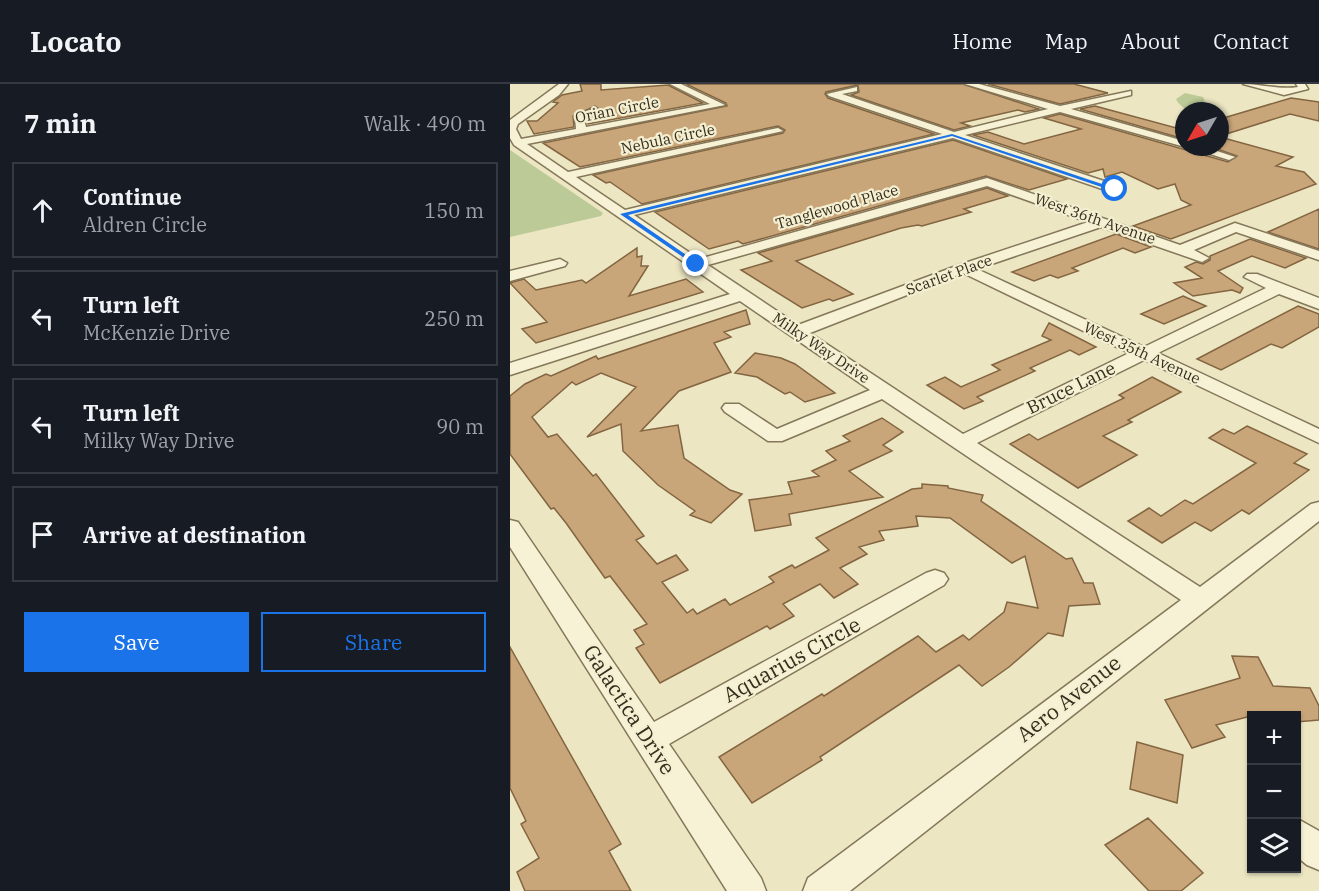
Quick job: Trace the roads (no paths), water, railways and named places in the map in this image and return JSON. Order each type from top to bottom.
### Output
[{"type":"street","points":[[518,143],[512,129],[514,122],[529,109],[556,93],[564,84]]},
{"type":"street","name":"Orian Circle","points":[[518,143],[720,105],[674,84]]},
{"type":"street","points":[[969,84],[1175,142]]},
{"type":"street","points":[[1247,84],[1290,92],[1304,89],[1300,84]]},
{"type":"street","points":[[623,214],[1128,93],[1101,86]]},
{"type":"street","points":[[854,89],[832,94],[1115,189]]},
{"type":"street","points":[[584,132],[579,126],[579,119],[596,111]]},
{"type":"street","points":[[903,118],[926,113]]},
{"type":"street","points":[[1094,129],[1112,124]]},
{"type":"street","name":"Nebula Circle","points":[[565,176],[778,131]]},
{"type":"street","name":"Milky Way Drive","points":[[518,143],[884,391],[1199,599]]},
{"type":"street","points":[[1208,163],[1229,157],[1225,156]]},
{"type":"street","name":"West 36th Avenue","points":[[987,182],[1202,258]]},
{"type":"street","name":"Tanglewood Place","points":[[696,264],[987,182]]},
{"type":"street","name":"Scarlet Place","points":[[796,332],[964,268],[1103,222]]},
{"type":"street","points":[[1182,250],[1235,227],[1319,256]]},
{"type":"street","points":[[510,276],[561,263]]},
{"type":"street","name":"West 35th Avenue","points":[[964,268],[1319,437]]},
{"type":"street","points":[[1252,276],[1319,304]]},
{"type":"street","name":"Bruce Lane","points":[[962,442],[1278,288]]},
{"type":"street","points":[[510,369],[742,295]]},
{"type":"street","points":[[732,408],[775,437],[884,391]]},
{"type":"street","name":"Aero Avenue","points":[[821,891],[1319,509]]},
{"type":"street","name":"Galactica Drive","points":[[510,528],[748,891]]},
{"type":"street","name":"Aquarius Circle","points":[[649,740],[935,579]]},
{"type":"street","points":[[1301,838],[1319,854]]}]
